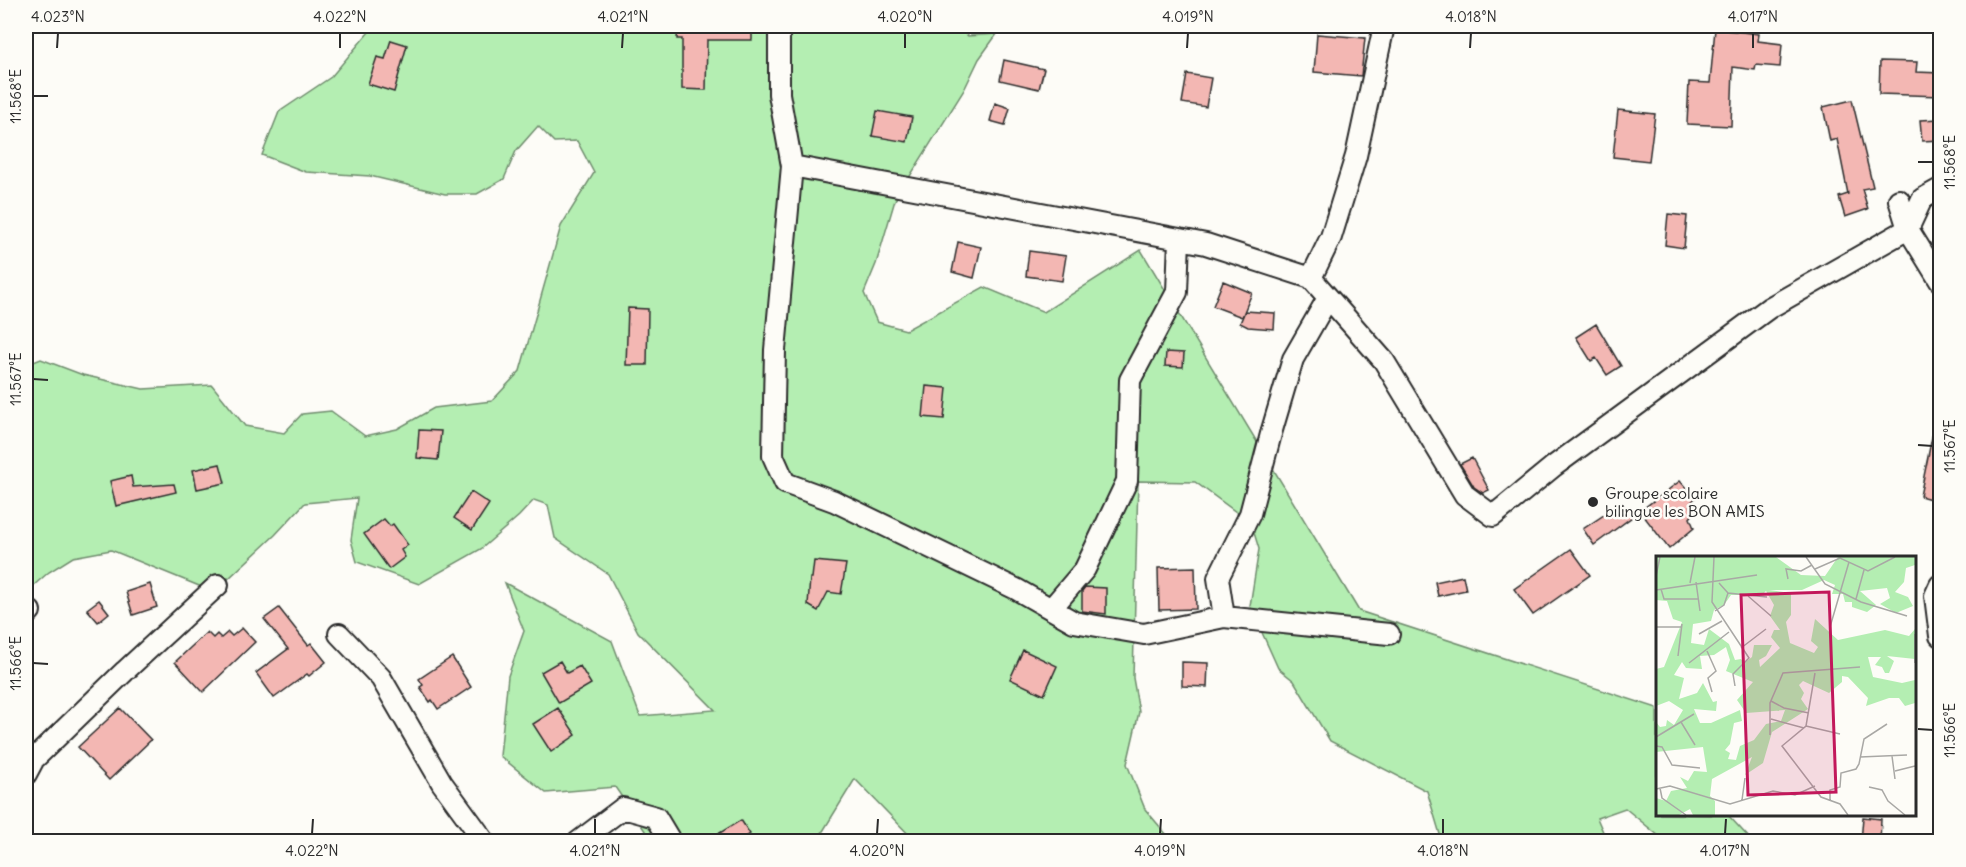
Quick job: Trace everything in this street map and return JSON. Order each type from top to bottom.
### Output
[{"type":"street","points":[[779,26],[779,94],[792,166],[775,350],[772,456],[785,483],[834,501],[1016,589],[1074,622],[1144,634],[1224,617],[1389,634]]},
{"type":"street","points":[[1311,278],[1331,237],[1356,156],[1384,26]]},
{"type":"street","points":[[792,166],[1206,244],[1311,278],[1384,361],[1465,495],[1493,516],[1554,466],[1769,308],[1908,229],[1922,199],[1941,189]]},
{"type":"street","points":[[1899,200],[1908,229],[1941,281]]},
{"type":"street","points":[[1052,609],[1084,568],[1127,481],[1130,380],[1178,292],[1179,239]]},
{"type":"street","points":[[1224,617],[1218,578],[1250,514],[1293,359],[1328,298]]},
{"type":"street","points":[[26,774],[34,759],[218,585]]},
{"type":"street","points":[[1941,585],[1935,596],[1941,636]]},
{"type":"street","points":[[339,634],[381,678],[442,783],[485,842]]},
{"type":"street","points":[[578,842],[623,808],[656,817],[671,842]]},
{"type":"green space","points":[[374,26],[955,26],[968,36],[997,34],[979,59],[964,90],[895,200],[876,264],[864,293],[877,322],[906,330],[984,287],[1044,312],[1141,250],[1359,611],[1656,708],[1656,816],[1729,816],[1752,841],[1665,841],[1625,808],[1597,818],[1607,841],[1442,841],[1427,791],[1330,741],[1294,681],[1278,668],[1250,606],[1259,549],[1251,523],[1195,482],[1138,481],[1133,678],[1139,712],[1127,764],[1145,809],[1172,841],[915,841],[855,779],[817,841],[652,841],[615,787],[546,793],[500,756],[508,676],[524,631],[505,583],[612,641],[640,716],[715,710],[638,632],[608,574],[555,538],[548,505],[534,500],[481,549],[419,584],[357,562],[351,540],[357,498],[305,503],[275,535],[214,592],[111,550],[73,557],[49,572],[26,592],[26,365],[41,359],[83,375],[143,389],[212,385],[245,426],[284,433],[302,414],[331,411],[365,436],[397,429],[434,408],[492,401],[520,371],[561,226],[594,173],[577,141],[554,142],[538,126],[516,151],[504,179],[477,194],[445,194],[370,176],[306,172],[262,155],[279,112],[331,77]]},
{"type":"building","points":[[678,26],[752,26],[752,40],[707,40],[706,90],[682,89],[682,39],[677,39]]},
{"type":"building","points":[[1715,29],[1759,34],[1758,41],[1782,44],[1780,67],[1756,65],[1755,70],[1733,67],[1731,126],[1687,124],[1689,82],[1710,83]]},
{"type":"building","points":[[1317,34],[1365,38],[1361,76],[1314,72]]},
{"type":"building","points":[[391,40],[407,45],[394,92],[368,84],[377,57],[385,59]]},
{"type":"building","points":[[1004,60],[1044,69],[1039,89],[1000,80]]},
{"type":"building","points":[[1880,61],[1917,62],[1916,72],[1941,73],[1941,96],[1879,94]]},
{"type":"building","points":[[1187,74],[1211,78],[1206,107],[1182,103]]},
{"type":"building","points":[[1852,100],[1873,187],[1862,189],[1868,209],[1845,217],[1839,197],[1848,194],[1837,139],[1830,141],[1823,107]]},
{"type":"building","points":[[995,103],[1010,108],[1005,125],[990,121]]},
{"type":"building","points":[[1618,110],[1655,114],[1649,161],[1613,157]]},
{"type":"building","points":[[877,111],[912,117],[907,142],[872,136]]},
{"type":"building","points":[[1941,119],[1941,140],[1922,141],[1920,120]]},
{"type":"building","points":[[1668,214],[1687,216],[1684,248],[1665,245]]},
{"type":"building","points":[[958,242],[981,247],[974,278],[952,272]]},
{"type":"building","points":[[1029,251],[1066,256],[1062,281],[1026,276]]},
{"type":"building","points":[[1223,281],[1252,293],[1242,317],[1213,306]]},
{"type":"building","points":[[628,308],[648,309],[647,365],[626,365]]},
{"type":"building","points":[[1245,311],[1275,313],[1274,329],[1248,327],[1240,323]]},
{"type":"building","points":[[1596,324],[1621,366],[1607,375],[1596,358],[1591,361],[1576,337]]},
{"type":"building","points":[[1166,352],[1184,353],[1183,367],[1165,366]]},
{"type":"building","points":[[926,386],[947,388],[944,419],[923,417]]},
{"type":"building","points":[[1934,427],[1941,428],[1941,502],[1920,496]]},
{"type":"building","points":[[419,430],[441,431],[438,460],[417,458]]},
{"type":"building","points":[[1472,458],[1489,490],[1483,493],[1474,487],[1460,464]]},
{"type":"building","points":[[220,464],[225,483],[197,489],[193,470]]},
{"type":"building","points":[[131,476],[133,487],[174,484],[176,492],[116,506],[110,481]]},
{"type":"building","points":[[1680,481],[1695,498],[1690,504],[1694,513],[1690,518],[1694,528],[1669,549],[1640,511]]},
{"type":"building","points":[[471,492],[489,504],[472,530],[454,518]]},
{"type":"building","points":[[1622,503],[1632,517],[1594,545],[1583,529]]},
{"type":"building","points":[[384,519],[390,526],[393,524],[408,545],[401,550],[405,557],[389,569],[364,534]]},
{"type":"building","points":[[1571,549],[1590,575],[1533,615],[1514,589]]},
{"type":"building","points":[[814,561],[846,564],[841,594],[828,592],[818,611],[808,605]]},
{"type":"building","points":[[1195,567],[1196,609],[1159,610],[1158,568]]},
{"type":"building","points":[[1463,576],[1466,590],[1438,596],[1435,582]]},
{"type":"building","points":[[150,584],[157,607],[133,615],[126,592]]},
{"type":"building","points":[[1085,587],[1106,588],[1106,614],[1082,611],[1082,591]]},
{"type":"building","points":[[99,600],[109,613],[98,622],[87,609]]},
{"type":"building","points":[[279,608],[308,645],[311,643],[326,662],[309,676],[307,674],[274,698],[256,673],[288,649],[264,619]]},
{"type":"building","points":[[242,628],[255,642],[203,692],[175,662],[207,632],[213,638],[217,634],[221,638],[228,632],[232,636]]},
{"type":"building","points":[[1023,650],[1057,666],[1044,695],[1010,679]]},
{"type":"building","points":[[452,657],[471,687],[438,709],[420,687],[423,685],[419,679]]},
{"type":"building","points":[[560,661],[567,673],[580,666],[591,684],[559,703],[541,672]]},
{"type":"building","points":[[1182,662],[1208,663],[1207,687],[1182,686]]},
{"type":"building","points":[[120,708],[151,740],[109,780],[78,747]]},
{"type":"building","points":[[558,708],[576,735],[551,752],[533,724]]},
{"type":"building","points":[[1863,817],[1881,819],[1880,842],[1861,842]]},
{"type":"building","points":[[741,820],[750,834],[738,842],[705,842]]},
{"type":"place","name":"Groupe scolaire bilingue les BON AMIS","points":[[1593,502]]}]
